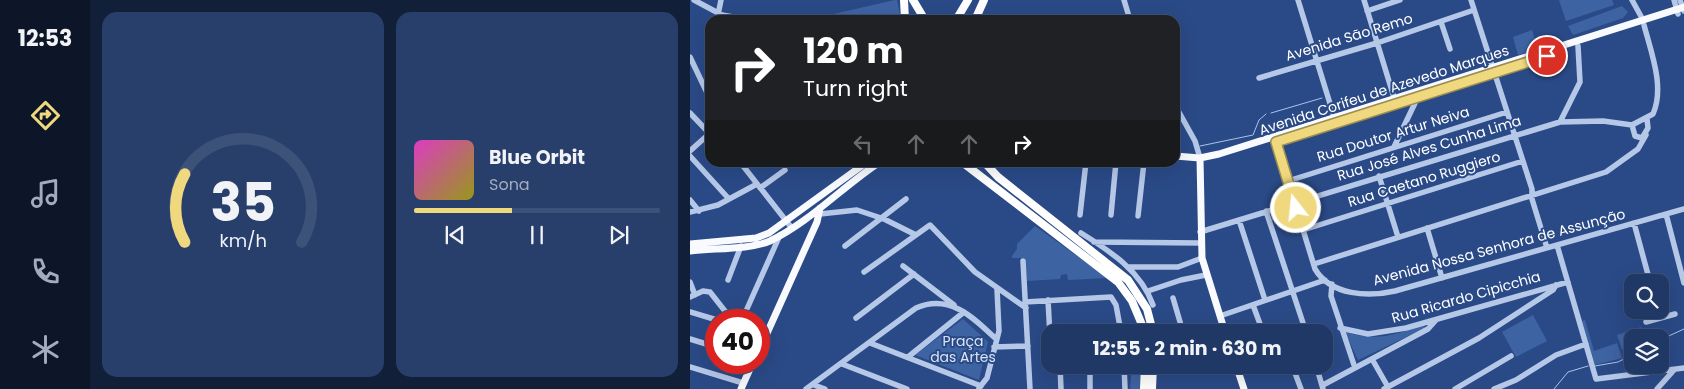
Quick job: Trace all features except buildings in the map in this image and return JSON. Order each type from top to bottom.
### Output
[{"type":"highway","points":[[904,0],[905,15]]},
{"type":"highway","points":[[912,0],[912,9],[915,15]]},
{"type":"highway","points":[[912,0],[922,15]]},
{"type":"highway","points":[[959,15],[968,0]]},
{"type":"highway","points":[[977,15],[984,0]]},
{"type":"highway","points":[[968,167],[1118,282],[1128,293],[1142,324]]},
{"type":"highway","points":[[989,167],[998,177],[1128,280],[1146,309],[1151,324]]},
{"type":"highway","points":[[1144,389],[1145,374]]},
{"type":"highway","points":[[1152,389],[1153,374]]},
{"type":"main road","name":"Avenida Corifeu de Azevedo Marques","points":[[1494,70],[1578,46],[1682,10]]},
{"type":"main road","name":"Avenida Corifeu de Azevedo Marques","points":[[1180,160],[1200,161],[1275,140],[1415,96],[1602,33],[1644,23]]},
{"type":"main road","points":[[1578,46],[1602,33]]},
{"type":"main road","name":"Avenida Corifeu de Azevedo Marques","points":[[1180,157],[1200,161]]},
{"type":"main road","points":[[1200,161],[1202,258],[1222,324]]},
{"type":"main road","points":[[770,319],[817,222],[817,209],[862,167]]},
{"type":"main road","points":[[690,244],[756,238],[789,224],[817,209],[873,167]]},
{"type":"main road","points":[[690,251],[764,242],[781,234],[789,224]]},
{"type":"main road","points":[[742,386],[748,374]]},
{"type":"main road","points":[[1239,374],[1244,389]]},
{"type":"street","points":[[694,0],[714,15]]},
{"type":"street","points":[[717,15],[721,0]]},
{"type":"street","points":[[1124,0],[1128,15]]},
{"type":"street","points":[[1298,0],[1336,121]]},
{"type":"street","points":[[1364,0],[1396,102]]},
{"type":"street","points":[[1367,10],[1400,0]]},
{"type":"street","points":[[1471,0],[1523,161],[1547,248]]},
{"type":"street","points":[[1631,155],[1635,146],[1632,125],[1648,119],[1654,112],[1657,88],[1644,23],[1632,0]]},
{"type":"street","points":[[1674,0],[1682,10]]},
{"type":"street","points":[[1680,0],[1682,10]]},
{"type":"street","name":"Avenida São Remo","points":[[1259,78],[1377,43],[1474,10]]},
{"type":"street","points":[[1441,22],[1450,49]]},
{"type":"street","points":[[1560,122],[1580,82],[1578,46]]},
{"type":"street","points":[[690,57],[705,88]]},
{"type":"street","points":[[1394,147],[1415,103],[1415,96]]},
{"type":"street","name":"Rua Doutor Artur Neiva","points":[[1288,181],[1507,112]]},
{"type":"street","points":[[690,113],[705,129]]},
{"type":"street","points":[[1180,113],[1195,141],[1200,161]]},
{"type":"street","points":[[1314,264],[1606,172],[1638,149],[1646,135],[1648,119]]},
{"type":"street","name":"Rua José Alves Cunha Lima","points":[[1200,232],[1514,134],[1560,122],[1603,121],[1632,125]]},
{"type":"street","points":[[1635,136],[1641,139],[1646,135]]},
{"type":"street","points":[[690,151],[705,138]]},
{"type":"street","points":[[1275,140],[1314,264],[1326,282],[1355,368]]},
{"type":"street","points":[[690,156],[729,199]]},
{"type":"street","name":"Rua Caetano Ruggiero","points":[[1303,230],[1523,161]]},
{"type":"street","points":[[744,167],[789,224]]},
{"type":"street","points":[[1080,215],[1085,167]]},
{"type":"street","points":[[1110,215],[1115,167]]},
{"type":"street","points":[[1138,216],[1143,167]]},
{"type":"street","points":[[690,212],[699,211],[729,199],[758,186],[785,170]]},
{"type":"street","points":[[1379,176],[1398,237]]},
{"type":"street","points":[[845,246],[884,219],[906,199]]},
{"type":"street","points":[[690,200],[699,211]]},
{"type":"street","points":[[817,209],[857,210],[884,219],[916,235]]},
{"type":"street","name":"Avenida Nossa Senhora de Assunção","points":[[1326,282],[1351,292],[1376,295],[1684,209]]},
{"type":"street","points":[[1266,211],[1303,324]]},
{"type":"street","points":[[1666,214],[1684,283]]},
{"type":"street","points":[[1239,220],[1265,300]]},
{"type":"street","points":[[1634,223],[1648,274]]},
{"type":"street","points":[[864,272],[930,225],[970,267],[997,288],[1025,305],[1048,300],[1108,297],[1113,299],[1116,305],[1120,324]]},
{"type":"street","points":[[1427,228],[1442,278]]},
{"type":"street","points":[[747,309],[781,234]]},
{"type":"street","points":[[1081,234],[1128,267],[1140,279],[1148,291],[1152,305]]},
{"type":"street","points":[[1094,242],[1201,243]]},
{"type":"street","points":[[1557,245],[1596,379],[1684,368]]},
{"type":"street","points":[[728,280],[741,246]]},
{"type":"street","points":[[1128,267],[1178,267],[1202,258]]},
{"type":"street","points":[[1022,261],[1030,389]]},
{"type":"street","points":[[903,266],[996,339]]},
{"type":"street","points":[[856,318],[914,274]]},
{"type":"street","points":[[1148,291],[1181,280],[1206,275]]},
{"type":"street","points":[[690,282],[693,296],[705,291],[712,293],[724,309]]},
{"type":"street","points":[[1220,316],[1326,282]]},
{"type":"street","name":"Rua Ricardo Cipicchia","points":[[1340,328],[1356,332],[1378,333],[1436,320],[1568,282]]},
{"type":"street","points":[[1372,359],[1386,388],[1479,338],[1553,290],[1556,285]]},
{"type":"street","points":[[870,343],[908,357],[979,388],[987,378],[999,331],[997,288]]},
{"type":"street","points":[[1173,298],[1181,324]]},
{"type":"street","points":[[1048,300],[1049,324]]},
{"type":"street","points":[[806,389],[814,385],[916,308],[930,303],[954,305]]},
{"type":"street","points":[[1253,305],[1260,324]]},
{"type":"street","points":[[690,312],[705,316]]},
{"type":"street","points":[[908,357],[964,312]]},
{"type":"street","points":[[1669,316],[1675,314]]},
{"type":"street","points":[[1646,322],[1656,319]]},
{"type":"street","points":[[1319,374],[1323,387],[1428,329],[1436,320]]},
{"type":"street","points":[[690,339],[705,344]]},
{"type":"street","points":[[1494,389],[1516,380],[1556,355],[1586,344]]},
{"type":"street","points":[[994,347],[1028,346]]},
{"type":"street","points":[[1455,389],[1511,356]]},
{"type":"street","points":[[842,364],[907,389]]},
{"type":"street","points":[[690,367],[742,386]]},
{"type":"street","points":[[1657,389],[1674,370]]},
{"type":"street","points":[[1060,374],[1061,389]]},
{"type":"street","points":[[1090,374],[1090,389]]},
{"type":"street","points":[[1125,374],[1125,389]]},
{"type":"street","points":[[1295,374],[1300,389]]},
{"type":"street","points":[[814,385],[825,389]]},
{"type":"green space","points":[[895,0],[897,0],[900,14],[893,15],[829,15]]},
{"type":"green space","points":[[1559,0],[1612,0],[1614,5],[1566,21]]},
{"type":"green space","points":[[1622,6],[1628,12],[1623,18],[1573,35],[1568,26]]},
{"type":"green space","points":[[1532,30],[1538,49],[1518,55],[1513,37]]},
{"type":"green space","points":[[1035,226],[1108,278],[1068,280],[1067,274],[1061,275],[1060,279],[1027,281],[1025,258],[1012,258],[1012,256],[1017,249],[1017,244]]},
{"type":"green space","points":[[1533,315],[1547,341],[1516,357],[1502,332]]},
{"type":"green space","name":"Praça das Artes","points":[[963,319],[988,342],[979,380],[915,355]]},
{"type":"green space","points":[[1585,320],[1594,351],[1617,343],[1622,358],[1595,365],[1582,321]]},
{"type":"green space","points":[[1424,325],[1425,328],[1358,360],[1345,332],[1367,337],[1377,337]]},
{"type":"green space","points":[[1624,333],[1624,348],[1622,349],[1617,335]]},
{"type":"green space","points":[[1131,374],[1142,374],[1141,389],[1130,389]]},
{"type":"waterway","points":[[1271,113],[1322,98]]},
{"type":"waterway","points":[[1200,146],[1253,135],[1259,120],[1266,114]]},
{"type":"waterway","points":[[1669,336],[1684,329]]},
{"type":"waterway","points":[[1595,366],[1618,362],[1624,359]]},
{"type":"waterway","points":[[1554,389],[1568,372],[1588,366]]},
{"type":"route","points":[[1296,208],[1276,142],[1547,56]]}]
